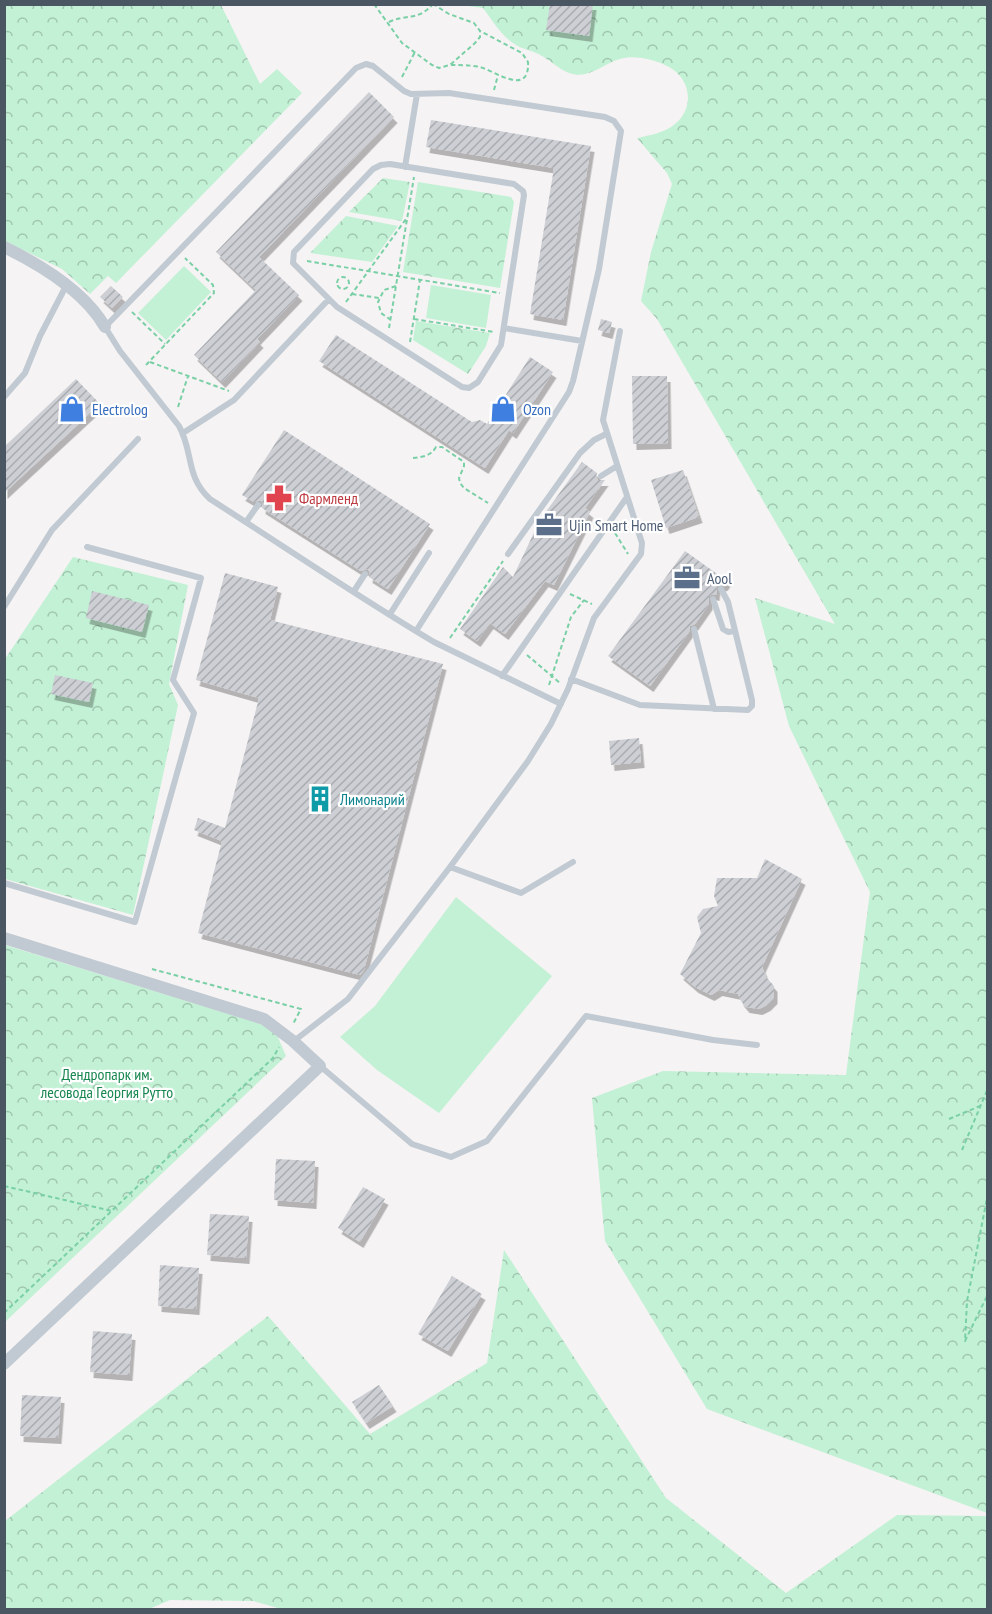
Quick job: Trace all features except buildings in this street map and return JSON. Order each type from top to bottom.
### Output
[{"type":"street","points":[[4,248],[40,266],[66,286],[93,309],[105,327]]},
{"type":"street","points":[[4,938],[264,1019],[320,1066],[4,1364]]},
{"type":"lane","points":[[416,631],[566,398],[573,381],[600,262],[621,137],[620,127],[605,117],[449,93],[417,94],[404,91],[373,66],[366,64],[359,66],[105,327],[115,344],[183,433],[193,478],[210,499],[416,631],[444,648],[561,704]]},
{"type":"lane","points":[[405,167],[417,94]]},
{"type":"lane","points":[[385,164],[405,167],[514,184],[521,188],[524,195],[501,345],[478,382],[469,388],[462,387],[341,309],[296,267],[292,259],[294,252],[373,170],[385,164]]},
{"type":"lane","points":[[4,397],[25,374],[40,336],[66,286]]},
{"type":"lane","points":[[183,433],[228,404],[239,394],[329,299]]},
{"type":"lane","points":[[504,331],[582,341]]},
{"type":"lane","points":[[290,1039],[348,999],[528,761],[568,689],[590,626],[641,554],[642,543],[606,434],[603,411],[620,331]]},
{"type":"lane","points":[[508,554],[580,453],[594,440],[606,434]]},
{"type":"lane","points":[[4,607],[52,530],[138,439]]},
{"type":"lane","points":[[601,476],[617,466]]},
{"type":"lane","points":[[502,676],[627,497]]},
{"type":"lane","points":[[246,522],[258,505]]},
{"type":"lane","points":[[4,883],[135,922],[194,713],[173,680],[201,578],[87,547]]},
{"type":"lane","points":[[390,614],[429,552]]},
{"type":"lane","points":[[354,591],[365,574]]},
{"type":"lane","points":[[571,679],[640,705],[745,710],[750,708],[753,703],[728,602],[721,589]]},
{"type":"lane","points":[[713,599],[723,629],[728,632],[735,631]]},
{"type":"lane","points":[[694,629],[714,709]]},
{"type":"lane","points":[[450,867],[521,893],[573,862]]},
{"type":"lane","points":[[320,1066],[412,1144],[451,1157],[487,1141],[586,1017],[713,1040],[757,1045]]},
{"type":"path","points":[[374,4],[402,43],[435,67],[444,68],[450,64],[478,40],[480,31]]},
{"type":"path","points":[[389,22],[418,16],[433,4],[448,14],[474,23],[480,31],[519,51],[526,58],[527,71],[520,79],[509,80],[481,68],[450,64]]},
{"type":"path","points":[[397,85],[415,52]]},
{"type":"path","points":[[492,99],[498,75]]},
{"type":"path","points":[[387,339],[415,168]]},
{"type":"path","points":[[341,309],[407,218]]},
{"type":"path","points":[[138,374],[213,295],[215,290],[213,285],[178,252]]},
{"type":"path","points":[[292,259],[509,294]]},
{"type":"path","points":[[345,268],[343,277],[338,279],[338,286],[342,289],[347,287]]},
{"type":"path","points":[[343,277],[349,282],[347,287]]},
{"type":"path","points":[[408,353],[420,280]]},
{"type":"path","points":[[391,320],[383,316],[379,309],[379,298],[384,290],[396,286]]},
{"type":"path","points":[[347,287],[353,293],[379,298]]},
{"type":"path","points":[[126,306],[166,345]]},
{"type":"path","points":[[414,319],[504,331]]},
{"type":"path","points":[[150,362],[239,394]]},
{"type":"path","points":[[174,420],[188,376]]},
{"type":"path","points":[[413,458],[426,456],[436,447],[442,447],[464,462],[459,478],[461,485],[495,508]]},
{"type":"path","points":[[609,523],[634,564]]},
{"type":"path","points":[[444,648],[508,554]]},
{"type":"path","points":[[562,591],[601,608]]},
{"type":"path","points":[[545,696],[571,617],[584,600]]},
{"type":"path","points":[[521,650],[568,689]]},
{"type":"path","points":[[4,1313],[273,1058],[290,1039],[301,1009],[153,969]]},
{"type":"path","points":[[962,1150],[987,1088]]},
{"type":"path","points":[[949,1119],[980,1106]]},
{"type":"path","points":[[4,1186],[112,1211]]},
{"type":"path","points":[[987,1193],[967,1301],[965,1341],[987,1294]]},
{"type":"green space","points":[[4,5],[221,5],[260,84],[277,69],[302,93],[116,283],[108,276],[90,294],[62,269],[5,241]]},
{"type":"green space","points":[[461,5],[987,5],[987,1513],[707,1409],[605,1241],[592,1098],[663,1071],[846,1075],[870,892],[789,726],[755,598],[835,624],[657,319],[641,301],[651,252],[672,184],[667,173],[637,138],[667,130],[675,124],[686,110],[688,94],[686,86],[676,72],[669,67],[638,57],[613,61],[589,73],[576,75],[569,73],[539,54],[509,40],[483,8]]},
{"type":"green space","points":[[383,178],[410,182],[402,221],[349,212]]},
{"type":"green space","points":[[418,182],[511,197],[514,202],[500,288],[403,272]]},
{"type":"green space","points":[[346,216],[398,226],[372,262],[310,253]]},
{"type":"green space","points":[[184,266],[211,292],[166,340],[138,313]]},
{"type":"green space","points":[[431,285],[491,295],[486,328],[426,318]]},
{"type":"green space","points":[[416,321],[490,333],[486,346],[468,374],[413,340]]},
{"type":"green space","points":[[73,557],[188,585],[169,684],[178,705],[133,915],[5,879],[5,659]]},
{"type":"green space","points":[[456,897],[552,976],[439,1113],[377,1070],[340,1037],[375,1006]]},
{"type":"green space","name":"Дендропарк им. лесовода Георгия Рутто","points":[[5,945],[274,1028],[286,1056],[5,1322]]},
{"type":"green space","points":[[504,1250],[666,1498],[786,1593],[897,1515],[987,1516],[987,1609],[285,1610],[253,1601],[170,1600],[149,1609],[5,1609],[5,1521],[268,1316],[370,1434],[487,1363]]},
{"type":"place","name":"Electrolog","points":[[72,409]]},
{"type":"place","name":"Ozon","points":[[503,409]]},
{"type":"place","name":"Фармленд","points":[[279,498]]},
{"type":"place","name":"Ujin Smart Home","points":[[549,525]]},
{"type":"place","name":"Aool","points":[[687,578]]},
{"type":"place","name":"Лимонарий","points":[[320,799]]}]
